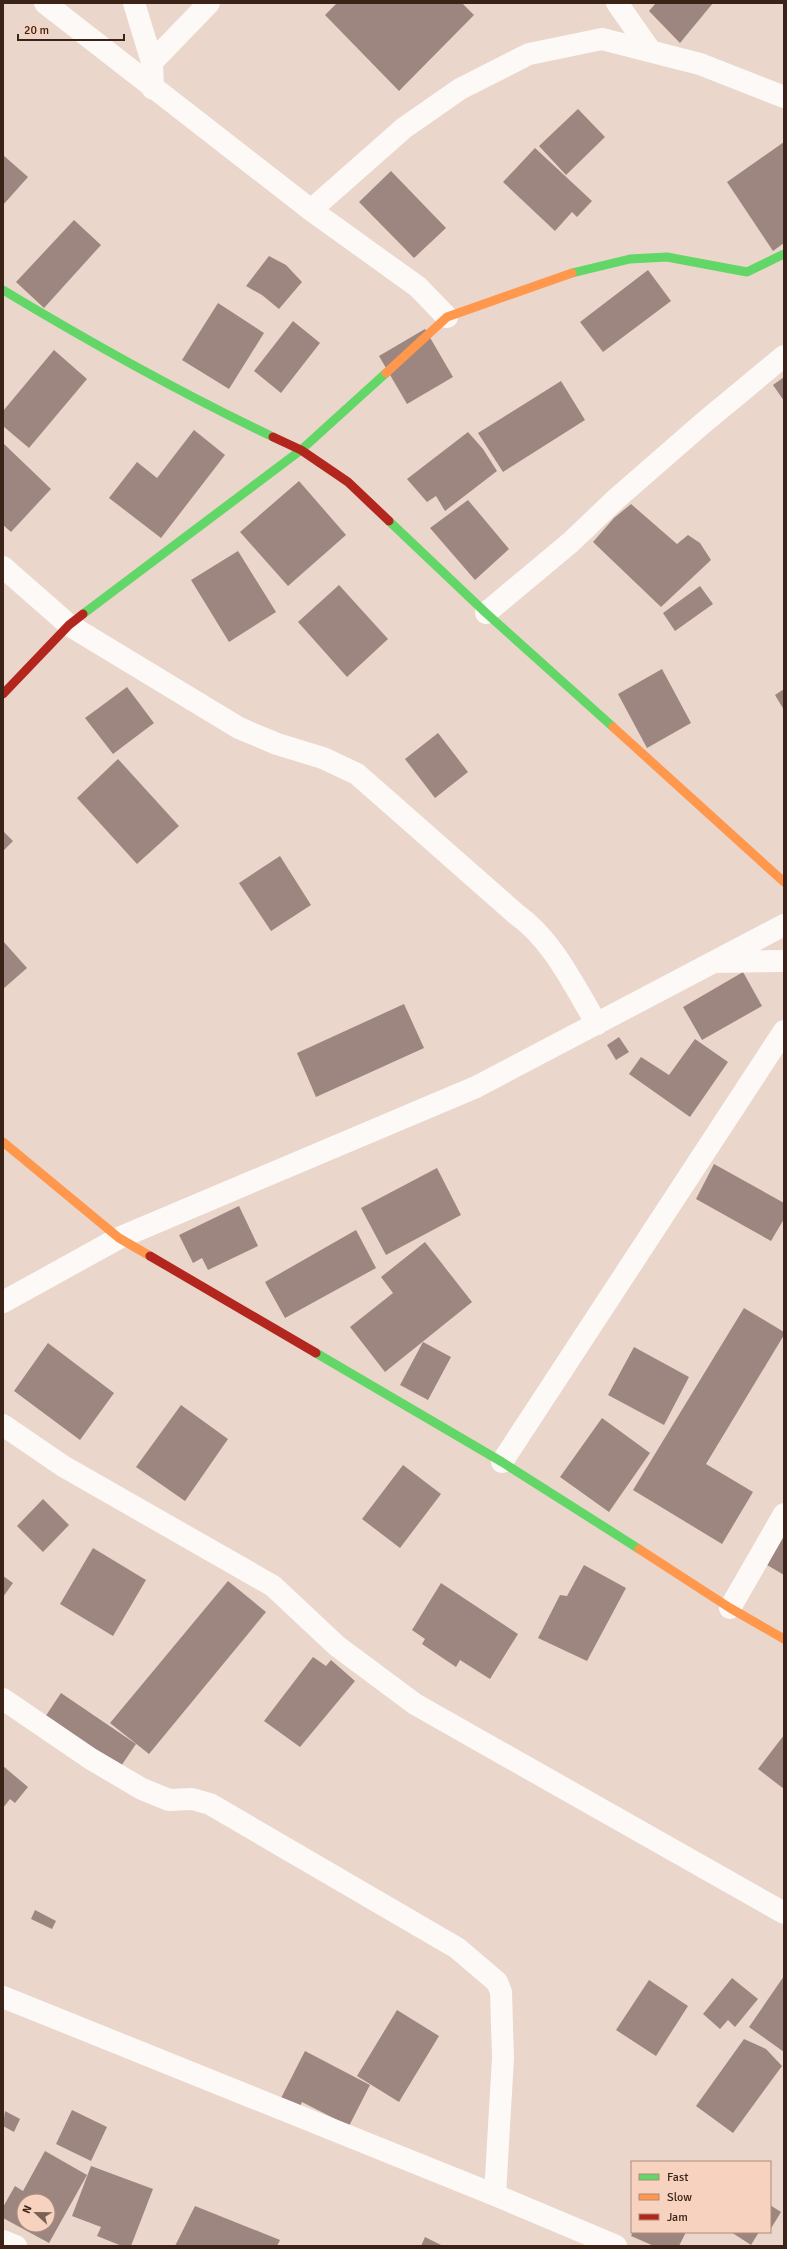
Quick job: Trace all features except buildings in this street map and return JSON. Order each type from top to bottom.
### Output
[{"type":"street","points":[[45,3],[153,89],[311,210],[418,287],[447,317]]},
{"type":"street","points":[[134,3],[152,62],[153,89]]},
{"type":"street","points":[[152,62],[209,3]]},
{"type":"street","points":[[617,3],[650,50]]},
{"type":"street","points":[[311,210],[404,128],[460,89],[529,54],[602,40],[650,50],[700,64],[784,97]]},
{"type":"street","points":[[3,694],[69,625],[301,450],[447,317],[560,276],[630,258],[667,257],[747,272],[784,254]]},
{"type":"street","points":[[3,290],[53,320],[223,413],[301,450],[348,482],[486,613],[784,882]]},
{"type":"street","points":[[486,613],[571,542],[616,498],[784,356]]},
{"type":"street","points":[[3,567],[69,625],[239,728],[277,744],[323,758],[357,774],[516,914],[532,925],[548,944],[597,1024]]},
{"type":"street","points":[[3,1302],[119,1238],[476,1087],[784,925]]},
{"type":"street","points":[[713,962],[784,961]]},
{"type":"street","points":[[502,1462],[784,1031]]},
{"type":"street","points":[[3,1142],[119,1238],[502,1462],[730,1608],[784,1639]]},
{"type":"street","points":[[3,1425],[64,1466],[273,1586],[332,1642],[415,1704],[784,1912]]},
{"type":"street","points":[[730,1608],[784,1514]]},
{"type":"street","points":[[3,1700],[91,1760],[142,1789],[169,1800],[192,1799],[217,1808],[457,1948],[498,1982],[501,1992],[503,2058],[495,2195]]},
{"type":"street","points":[[3,1997],[495,2195],[616,2246]]},
{"type":"street","points":[[3,2241],[16,2246]]},
{"type":"traffic: fast","points":[[572,273],[630,259],[667,257],[747,272],[784,254]]},
{"type":"traffic: fast","points":[[3,290],[136,367],[273,437]]},
{"type":"traffic: fast","points":[[83,614],[301,450],[386,373]]},
{"type":"traffic: fast","points":[[389,521],[486,613],[613,727]]},
{"type":"traffic: fast","points":[[316,1353],[502,1462],[639,1549]]},
{"type":"traffic: slow","points":[[386,373],[447,317],[572,273]]},
{"type":"traffic: slow","points":[[613,727],[784,882]]},
{"type":"traffic: slow","points":[[3,1142],[119,1238],[150,1256]]},
{"type":"traffic: slow","points":[[639,1549],[730,1608],[784,1639]]},
{"type":"traffic: jam","points":[[273,437],[301,450],[348,482],[389,521]]},
{"type":"traffic: jam","points":[[3,694],[69,625],[83,614]]},
{"type":"traffic: jam","points":[[150,1256],[316,1353]]}]
